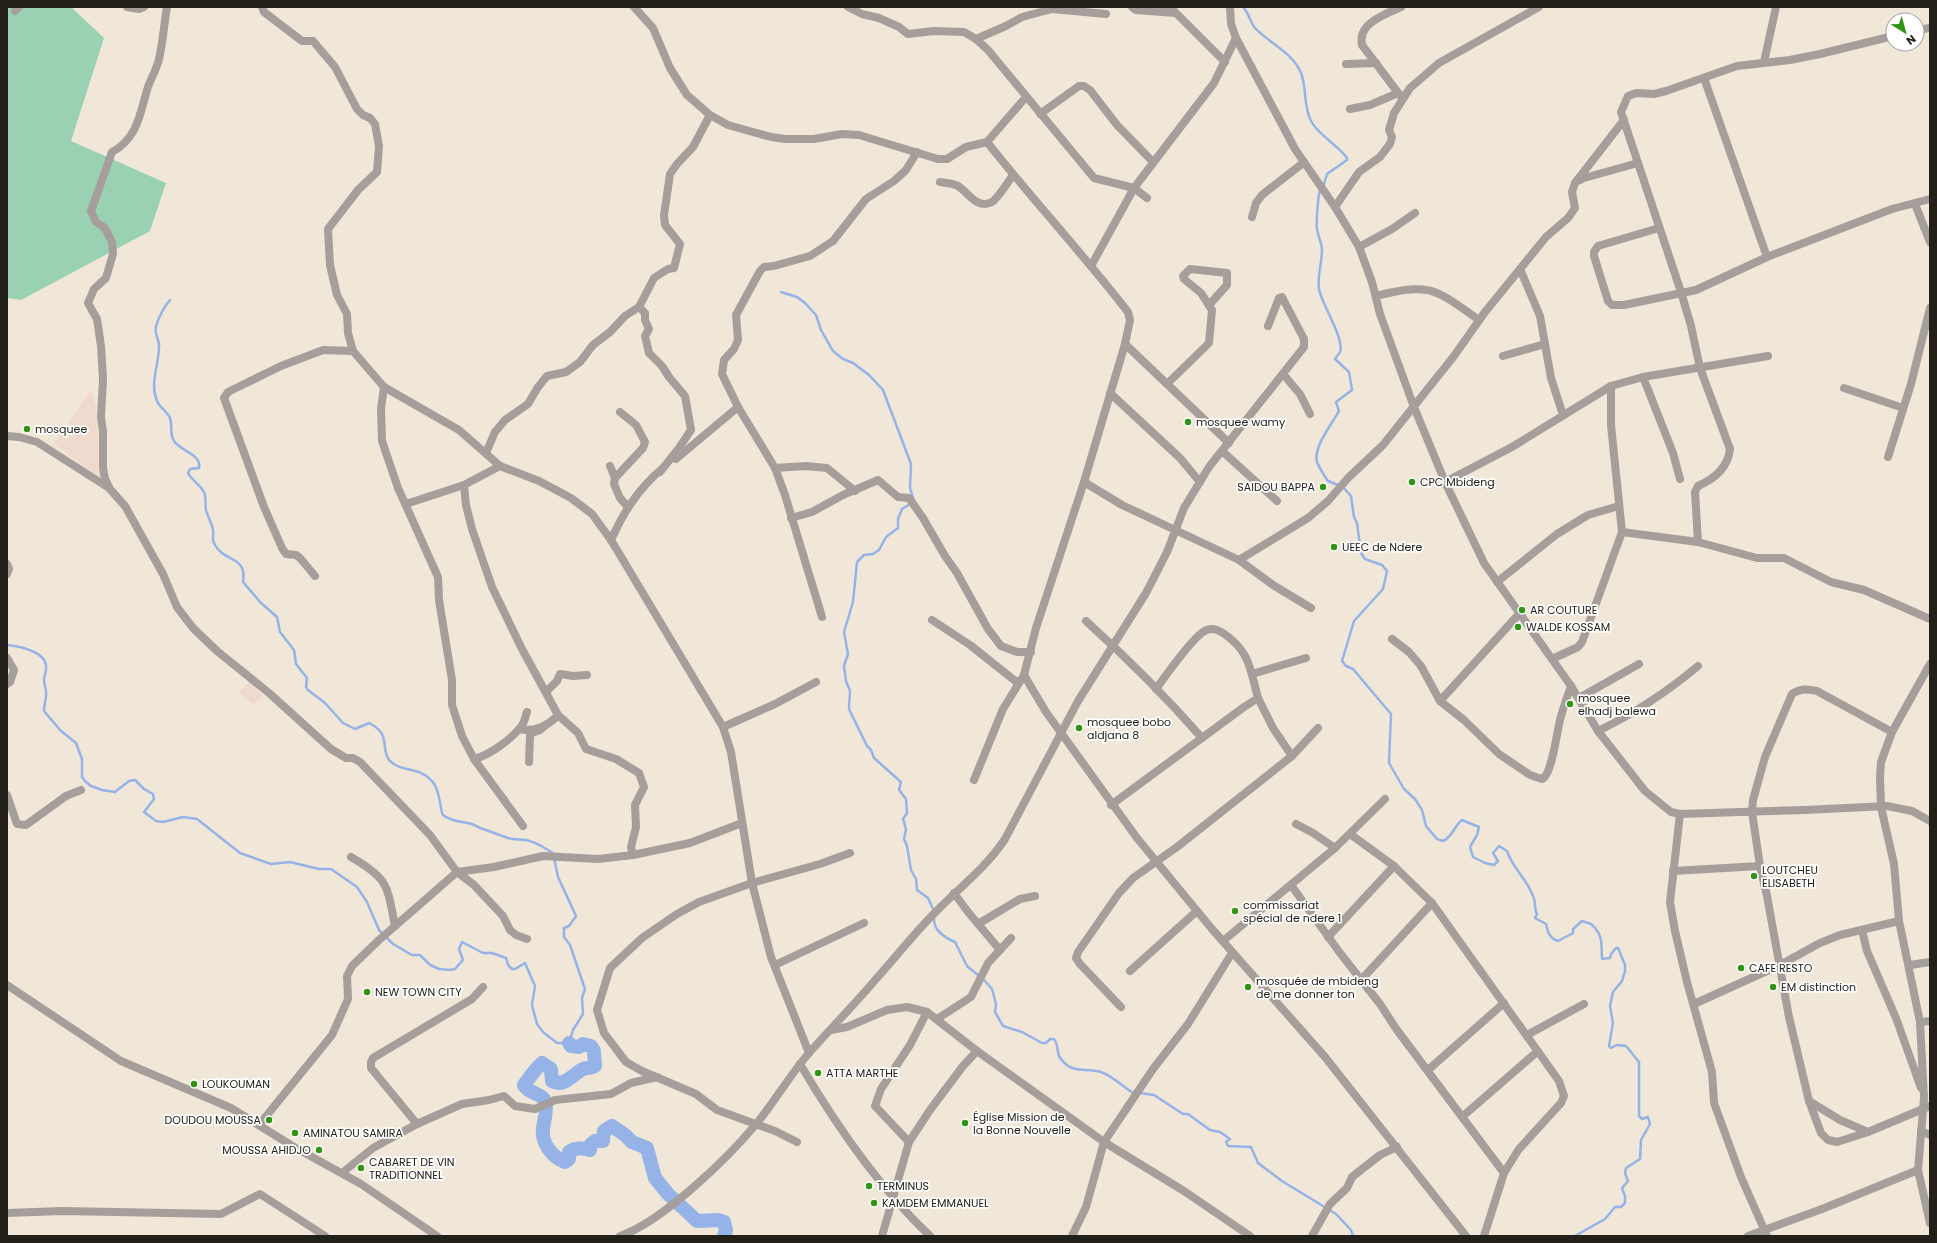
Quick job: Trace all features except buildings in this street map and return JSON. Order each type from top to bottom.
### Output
[{"type":"street","points":[[126,7],[139,9],[144,7]]},
{"type":"street","points":[[109,488],[105,479],[103,468],[103,432],[101,417],[103,379],[101,346],[97,319],[88,303],[94,289],[106,278],[113,254],[112,242],[105,228],[96,222],[92,211],[112,152],[122,147],[131,136],[141,116],[148,88],[159,59],[167,7]]},
{"type":"street","points":[[262,7],[264,12],[302,41],[313,41],[335,67],[357,109],[363,115],[370,118],[375,124],[379,146],[377,172],[358,190],[328,229],[330,265],[337,294],[347,314],[348,333],[353,351],[384,387],[459,430],[500,466],[539,481],[571,498],[592,514],[611,540],[723,727],[731,752],[752,883],[763,927],[774,965],[809,1053]]},
{"type":"street","points":[[634,7],[653,28],[670,68],[687,95],[710,115],[728,125],[771,137],[814,139],[842,134],[859,135],[938,158],[947,159],[966,147],[987,142],[1026,97]]},
{"type":"street","points":[[848,7],[862,14],[879,18],[908,34],[958,31],[969,34],[988,50],[1094,178],[1134,188],[1147,198]]},
{"type":"street","points":[[1132,7],[1136,10],[1173,10],[1225,62]]},
{"type":"street","points":[[1230,7],[1231,24],[1236,38],[1280,123],[1303,163],[1335,207],[1359,247],[1414,407],[1445,482],[1484,563],[1571,686],[1598,731],[1645,792],[1670,812],[1680,814],[1899,807],[1912,811],[1930,821]]},
{"type":"street","points":[[1400,96],[1362,45],[1360,38],[1362,32],[1381,16],[1401,7]]},
{"type":"street","points":[[1350,108],[1370,105],[1400,96],[1439,63],[1540,7]]},
{"type":"street","points":[[1764,62],[1776,7]]},
{"type":"street","points":[[976,39],[1006,26],[1022,17],[1052,9],[1106,14]]},
{"type":"street","points":[[1091,266],[1134,188],[1214,83],[1236,38]]},
{"type":"street","points":[[1698,542],[1695,492],[1698,486],[1712,480],[1722,469],[1730,457],[1730,449],[1700,368],[1691,326],[1681,292],[1658,228],[1621,112],[1628,96],[1636,93],[1654,94],[1737,66],[1790,60],[1885,38]]},
{"type":"street","points":[[1346,64],[1376,63]]},
{"type":"street","points":[[1704,78],[1767,257]]},
{"type":"street","points":[[1040,114],[1079,86],[1084,86],[1090,90],[1117,125],[1153,162]]},
{"type":"street","points":[[1335,207],[1359,172],[1380,157],[1390,144],[1392,137],[1389,130],[1390,124],[1400,96]]},
{"type":"street","points":[[486,453],[495,432],[505,420],[528,404],[538,387],[547,376],[566,372],[580,362],[593,345],[610,332],[625,316],[639,307],[654,278],[668,269],[674,268],[680,244],[674,233],[665,225],[664,214],[670,174],[694,147],[710,115]]},
{"type":"street","points":[[1238,560],[1308,518],[1328,501],[1348,478],[1383,445],[1414,407],[1479,320],[1546,237],[1568,218],[1575,208],[1572,192],[1575,183],[1624,120]]},
{"type":"street","points":[[974,780],[1003,709],[1024,675],[1036,628],[1084,482],[1125,344],[1130,320],[1128,312],[987,142]]},
{"type":"street","points":[[822,617],[775,468],[738,407],[722,374],[721,367],[724,360],[734,349],[738,340],[736,315],[760,271],[770,265],[810,256],[824,248],[844,229],[866,200],[894,181],[906,170],[917,152]]},
{"type":"street","points":[[1252,217],[1256,203],[1262,195],[1303,163]]},
{"type":"street","points":[[1575,183],[1584,178],[1638,163]]},
{"type":"street","points":[[940,182],[957,186],[978,203],[984,203],[991,202],[1013,175]]},
{"type":"street","points":[[1658,228],[1598,246],[1594,256],[1608,302],[1612,304],[1624,305],[1696,290],[1767,257],[1885,212],[1930,199]]},
{"type":"street","points":[[1914,204],[1930,242]]},
{"type":"street","points":[[1359,247],[1392,229],[1415,213]]},
{"type":"street","points":[[1167,384],[1209,343],[1212,310],[1209,306],[1201,294],[1184,279],[1183,276],[1190,268],[1227,273],[1227,285],[1209,306]]},
{"type":"street","points":[[1520,269],[1538,310],[1550,378],[1563,415]]},
{"type":"street","points":[[1376,296],[1400,290],[1425,289],[1435,291],[1479,320]]},
{"type":"street","points":[[620,1236],[635,1231],[666,1208],[688,1191],[725,1157],[756,1123],[809,1053],[831,1030],[926,921],[995,854],[1011,827],[1060,732],[1146,593],[1167,552],[1175,529],[1200,482],[1222,451],[1304,346],[1304,339],[1282,298],[1279,298],[1268,326]]},
{"type":"street","points":[[639,307],[645,313],[645,320],[649,329],[646,336],[649,353],[662,366],[685,396],[690,418],[691,430],[689,434],[660,472]]},
{"type":"street","points":[[1888,457],[1911,384],[1930,308]]},
{"type":"street","points":[[1125,344],[1229,443]]},
{"type":"street","points":[[1503,356],[1545,344]]},
{"type":"street","points":[[315,576],[300,558],[296,555],[286,554],[282,548],[264,507],[224,398],[228,392],[272,370],[324,350],[353,351]]},
{"type":"street","points":[[1445,482],[1512,447],[1611,386],[1643,377],[1768,356]]},
{"type":"street","points":[[1283,374],[1300,394],[1310,414]]},
{"type":"street","points":[[1643,377],[1673,453],[1680,479]]},
{"type":"street","points":[[1552,659],[1578,647],[1582,642],[1622,532],[1611,425],[1611,386]]},
{"type":"street","points":[[384,387],[381,409],[382,441],[406,504],[438,577],[452,680],[452,705],[462,736],[474,759],[523,826]]},
{"type":"street","points":[[1844,388],[1903,408]]},
{"type":"street","points":[[1110,393],[1180,458],[1200,482]]},
{"type":"street","points":[[611,540],[628,507],[646,483],[738,407]]},
{"type":"street","points":[[615,478],[632,462],[643,448],[645,442],[636,425],[620,412]]},
{"type":"street","points":[[7,436],[19,437],[37,442],[109,488],[125,506],[163,574],[177,607],[193,628],[217,651],[269,693],[297,720],[331,749],[346,758],[353,758],[360,762],[401,807],[430,835],[457,872],[474,885],[503,916],[510,930],[516,935],[527,940]]},
{"type":"street","points":[[1222,451],[1277,501]]},
{"type":"street","points":[[406,504],[464,485],[500,466]]},
{"type":"street","points":[[610,466],[615,478],[614,484],[620,498],[628,507]]},
{"type":"street","points":[[775,468],[806,466],[827,468],[855,491]]},
{"type":"street","points":[[791,518],[812,512],[843,495],[878,480],[898,496],[909,498],[957,573],[988,630],[1001,646],[1017,652],[1030,652]]},
{"type":"street","points":[[1084,482],[1122,505],[1238,560],[1273,585],[1311,608]]},
{"type":"street","points":[[464,485],[466,505],[472,529],[492,587],[522,649],[558,715],[578,733],[586,749],[616,760],[639,773],[644,787],[634,805],[636,827],[631,847],[633,856]]},
{"type":"street","points":[[1497,582],[1557,534],[1588,515],[1619,506]]},
{"type":"street","points":[[1622,532],[1698,542],[1757,558],[1784,558],[1831,582],[1864,590],[1930,619]]},
{"type":"street","points":[[7,564],[9,569],[7,574]]},
{"type":"street","points":[[1440,701],[1519,614]]},
{"type":"street","points":[[932,620],[970,645],[1018,683]]},
{"type":"street","points":[[1086,621],[1114,646],[1202,738]]},
{"type":"street","points":[[1156,689],[1203,632],[1210,628],[1218,630],[1235,641],[1246,654],[1258,698],[1273,728],[1292,756]]},
{"type":"street","points":[[1392,639],[1408,652],[1421,666],[1440,701],[1464,720],[1499,754],[1530,775],[1542,779],[1545,778],[1552,759],[1560,720],[1571,686]]},
{"type":"street","points":[[7,658],[14,670],[10,682],[7,684]]},
{"type":"street","points":[[1252,674],[1306,658]]},
{"type":"street","points":[[1579,698],[1639,664]]},
{"type":"street","points":[[1924,1098],[1920,1022],[1910,965],[1899,921],[1894,864],[1881,807],[1881,762],[1892,732],[1930,664]]},
{"type":"street","points":[[1598,731],[1625,718],[1653,701],[1698,666]]},
{"type":"street","points":[[546,692],[557,681],[560,674],[573,676],[587,675]]},
{"type":"street","points":[[1024,675],[1046,712],[1111,805],[1232,953],[1325,1057],[1466,1236]]},
{"type":"street","points":[[723,727],[775,704],[816,682]]},
{"type":"street","points":[[1892,732],[1817,691],[1798,690],[1792,694],[1766,757],[1753,800],[1752,812],[1760,866],[1767,896],[1789,1017],[1809,1101],[1821,1133],[1828,1140],[1837,1142],[1868,1132],[1926,1107]]},
{"type":"street","points":[[1111,805],[1258,698]]},
{"type":"street","points":[[474,759],[481,758],[504,743],[519,729],[524,722],[527,712]]},
{"type":"street","points":[[529,762],[530,736],[558,715]]},
{"type":"street","points":[[519,729],[534,729],[546,725]]},
{"type":"street","points":[[1121,1007],[1085,970],[1076,958],[1078,952],[1119,893],[1133,878],[1157,862],[1292,756],[1318,728]]},
{"type":"street","points":[[7,795],[10,817],[16,824],[26,824],[66,796],[81,790]]},
{"type":"street","points":[[1223,942],[1335,848],[1385,799]]},
{"type":"street","points":[[1680,814],[1670,902],[1687,982],[1712,1072],[1714,1103],[1742,1177],[1766,1233]]},
{"type":"street","points":[[259,1125],[332,1035],[348,999],[348,976],[352,966],[379,940],[457,872],[543,856],[598,860],[633,856],[690,843],[742,823]]},
{"type":"street","points":[[1296,824],[1313,833],[1335,848]]},
{"type":"street","points":[[1350,834],[1394,866],[1432,903],[1560,1081],[1564,1096],[1561,1103],[1519,1150],[1504,1173],[1484,1236]]},
{"type":"street","points":[[797,1142],[756,1123],[717,1110],[696,1094],[642,1071],[626,1062],[604,1033],[597,1010],[610,968],[642,938],[677,914],[699,902],[752,883],[820,864],[850,853]]},
{"type":"street","points":[[351,857],[378,874],[386,886],[393,928]]},
{"type":"street","points":[[1328,937],[1394,866]]},
{"type":"street","points":[[1673,871],[1760,866]]},
{"type":"street","points":[[1291,885],[1504,1173]]},
{"type":"street","points":[[954,893],[1000,950]]},
{"type":"street","points":[[978,924],[1020,899],[1035,896]]},
{"type":"street","points":[[1362,979],[1432,903]]},
{"type":"street","points":[[1130,971],[1197,911]]},
{"type":"street","points":[[1694,1004],[1780,965],[1840,934],[1899,921]]},
{"type":"street","points":[[774,965],[864,923]]},
{"type":"street","points":[[1862,930],[1867,950],[1903,1038],[1924,1098],[1926,1107],[1921,1131],[1918,1170],[1930,1223]]},
{"type":"street","points":[[936,1019],[971,997],[988,963],[1011,938]]},
{"type":"street","points":[[1072,1236],[1086,1207],[1104,1142],[1153,1069],[1188,1024],[1232,953]]},
{"type":"street","points":[[1910,965],[1930,962]]},
{"type":"street","points":[[7,985],[121,1061],[231,1108],[294,1147],[361,1184],[437,1236]]},
{"type":"street","points":[[417,1124],[371,1068],[370,1062],[374,1058],[472,999],[483,987]]},
{"type":"street","points":[[1428,1070],[1504,1003]]},
{"type":"street","points":[[1527,1035],[1584,1004]]},
{"type":"street","points":[[831,1030],[847,1027],[887,1010],[907,1007],[927,1012],[977,1051],[1104,1142],[1184,1191],[1244,1234],[1250,1236]]},
{"type":"street","points":[[908,1142],[875,1106],[881,1089],[910,1045],[927,1012]]},
{"type":"street","points":[[1920,1022],[1930,1021]]},
{"type":"street","points":[[882,1236],[908,1142],[963,1066],[977,1051]]},
{"type":"street","points":[[1462,1117],[1538,1051]]},
{"type":"street","points":[[800,1064],[816,1091],[854,1146],[892,1197],[930,1236]]},
{"type":"street","points":[[342,1173],[373,1148],[417,1124],[462,1104],[504,1096],[515,1106],[535,1109],[555,1100],[612,1094],[631,1083],[658,1077]]},
{"type":"street","points":[[1809,1101],[1840,1120],[1868,1132]]},
{"type":"street","points":[[1921,1131],[1930,1135]]},
{"type":"street","points":[[1312,1236],[1330,1204],[1347,1188],[1352,1177],[1380,1155],[1397,1147]]},
{"type":"street","points":[[1748,1236],[1766,1233],[1918,1170]]},
{"type":"street","points":[[7,1213],[62,1211],[221,1214],[260,1194],[325,1236]]},
{"type":"shaded area","points":[[91,389],[96,407],[101,478],[54,444]]},
{"type":"shaded area","points":[[249,682],[263,696],[253,705],[239,692]]},
{"type":"green space","points":[[7,7],[71,7],[104,38],[71,141],[166,183],[150,231],[21,300],[7,298]]},
{"type":"waterway","points":[[1243,7],[1255,28],[1287,54],[1297,66],[1303,78],[1307,109],[1311,121],[1314,126],[1347,158],[1347,160],[1327,174],[1323,187]]},
{"type":"waterway","points":[[1320,190],[1317,222],[1317,229],[1322,250],[1319,289],[1341,346],[1340,352],[1335,359],[1349,372],[1352,390],[1336,402],[1339,411],[1320,443],[1317,462],[1328,481],[1343,487],[1351,496],[1354,517],[1357,523],[1361,553],[1365,559],[1382,565],[1387,571],[1383,589],[1354,621],[1342,661],[1346,666],[1353,669],[1391,714],[1389,763],[1404,789],[1415,799],[1422,810],[1426,826],[1437,839],[1443,841],[1446,839],[1451,835],[1462,820],[1479,827],[1477,835],[1470,847],[1473,857],[1485,863],[1494,865],[1498,861],[1493,853],[1499,846],[1507,851],[1533,896],[1537,914],[1535,918],[1546,924],[1548,932],[1553,938],[1558,941],[1573,933],[1573,929],[1582,921],[1591,924],[1600,936],[1602,945],[1602,959],[1610,958],[1611,954],[1616,948],[1618,948],[1625,965],[1622,981],[1613,992],[1610,1006],[1613,1023],[1609,1046],[1611,1048],[1617,1045],[1626,1046],[1639,1062],[1639,1116],[1642,1119],[1648,1117],[1650,1124],[1641,1140],[1640,1159],[1626,1168],[1625,1173],[1628,1181],[1622,1188],[1625,1196],[1625,1203],[1621,1207],[1615,1207],[1605,1219],[1575,1236]]},
{"type":"waterway","points":[[781,292],[797,297],[805,303],[816,315],[821,330],[833,351],[869,375],[883,390],[911,464],[910,488],[914,501]]},
{"type":"waterway","points":[[170,300],[162,312],[156,328],[159,351],[154,387],[157,401],[170,418],[174,441],[194,456],[199,463],[199,468],[190,469],[188,473],[204,492],[206,510],[213,530],[214,543],[219,551],[239,563],[242,567],[243,582],[260,602],[277,617],[280,632],[294,650],[296,664],[307,678],[306,687],[308,690],[325,703],[343,723],[355,729],[369,723],[381,732],[385,752],[390,761],[400,767],[421,773],[432,781],[439,795],[442,813],[446,817],[472,824],[508,838],[530,841],[553,853]]},
{"type":"waterway","points":[[910,504],[902,509],[898,519],[898,528],[886,537],[879,550],[873,554],[864,555],[857,562],[853,602],[844,632],[848,654],[844,666],[846,681],[850,691],[849,709],[867,746],[871,750],[874,758],[901,782],[899,790],[906,799],[907,813],[903,819],[906,829],[904,839],[907,846],[911,870],[916,879],[917,890],[928,898],[934,911]]},
{"type":"waterway","points":[[7,645],[30,650],[41,656],[44,660],[46,665],[44,680],[46,693],[44,711],[60,730],[76,743],[82,759],[82,777],[91,786],[102,790],[115,792],[129,781],[135,780],[144,789],[153,794],[154,799],[144,812],[156,821],[163,822],[183,817],[197,819],[240,853],[271,864],[290,862],[319,869],[331,869],[357,887],[367,902],[379,930],[393,944],[412,955],[420,955],[430,965],[439,969],[455,969],[463,960],[459,949],[462,942],[483,953],[492,953],[506,958],[508,965],[512,969],[515,969],[525,963],[535,986],[532,1005],[537,1024],[543,1032],[557,1043],[569,1043],[573,1030],[583,1014],[582,998],[585,989],[570,945],[564,937],[564,928],[569,926],[576,916],[558,877],[554,858]]},
{"type":"waterway","points":[[934,918],[935,926],[940,933],[955,942],[967,966],[992,989],[996,1004],[995,1012],[1003,1026],[1022,1032],[1042,1043],[1046,1043],[1050,1039],[1054,1039],[1059,1057],[1070,1067],[1080,1070],[1101,1072],[1135,1094]]},
{"type":"waterway","points":[[569,1043],[571,1046],[579,1047],[583,1044],[591,1046],[594,1051],[595,1066],[579,1071],[564,1082],[556,1083],[552,1081],[551,1069],[542,1063],[524,1085],[526,1088],[542,1097],[545,1101],[546,1111],[543,1134],[548,1149],[556,1157],[565,1162],[569,1159],[569,1152],[572,1150],[579,1148],[590,1150],[591,1144],[595,1141],[603,1141],[604,1131],[612,1126],[632,1142],[647,1148],[655,1178],[668,1194],[697,1221],[718,1220],[724,1222],[726,1230],[724,1236]]},
{"type":"waterway","points":[[1140,1093],[1154,1095],[1183,1114],[1188,1114],[1210,1130],[1220,1132],[1230,1139],[1226,1142],[1228,1146],[1251,1147],[1258,1163],[1282,1181],[1336,1214],[1351,1230],[1353,1236]]},
{"type":"place","name":"mosquee wamy","points":[[1188,422]]},
{"type":"place","name":"mosquee","points":[[27,429]]},
{"type":"place","name":"CPC Mbideng","points":[[1412,482]]},
{"type":"place","name":"SAIDOU BAPPA","points":[[1323,487]]},
{"type":"place","name":"UEEC de Ndere","points":[[1334,547]]},
{"type":"place","name":"AR COUTURE","points":[[1522,610]]},
{"type":"place","name":"WALDE KOSSAM","points":[[1518,627]]},
{"type":"place","name":"mosquee elhadj balewa","points":[[1570,704]]},
{"type":"place","name":"mosquee bobo aldjana 8","points":[[1079,728]]},
{"type":"place","name":"LOUTCHEU ELISABETH","points":[[1754,876]]},
{"type":"place","name":"commissariat spécial de ndere 1","points":[[1235,911]]},
{"type":"place","name":"CAFE RESTO","points":[[1741,968]]},
{"type":"place","name":"mosquée de mbideng de me donner ton","points":[[1248,987]]},
{"type":"place","name":"EM distinction","points":[[1773,987]]},
{"type":"place","name":"NEW TOWN CITY","points":[[367,992]]},
{"type":"place","name":"ATTA MARTHE","points":[[818,1073]]},
{"type":"place","name":"LOUKOUMAN","points":[[194,1084]]},
{"type":"place","name":"DOUDOU MOUSSA","points":[[269,1120]]},
{"type":"place","name":"Église Mission de la Bonne Nouvelle","points":[[965,1123]]},
{"type":"place","name":"AMINATOU SAMIRA","points":[[295,1133]]},
{"type":"place","name":"MOUSSA AHIDJO","points":[[319,1150]]},
{"type":"place","name":"CABARET DE VIN TRADITIONNEL","points":[[361,1168]]},
{"type":"place","name":"TERMINUS","points":[[869,1186]]},
{"type":"place","name":"KAMDEM EMMANUEL","points":[[874,1203]]}]
